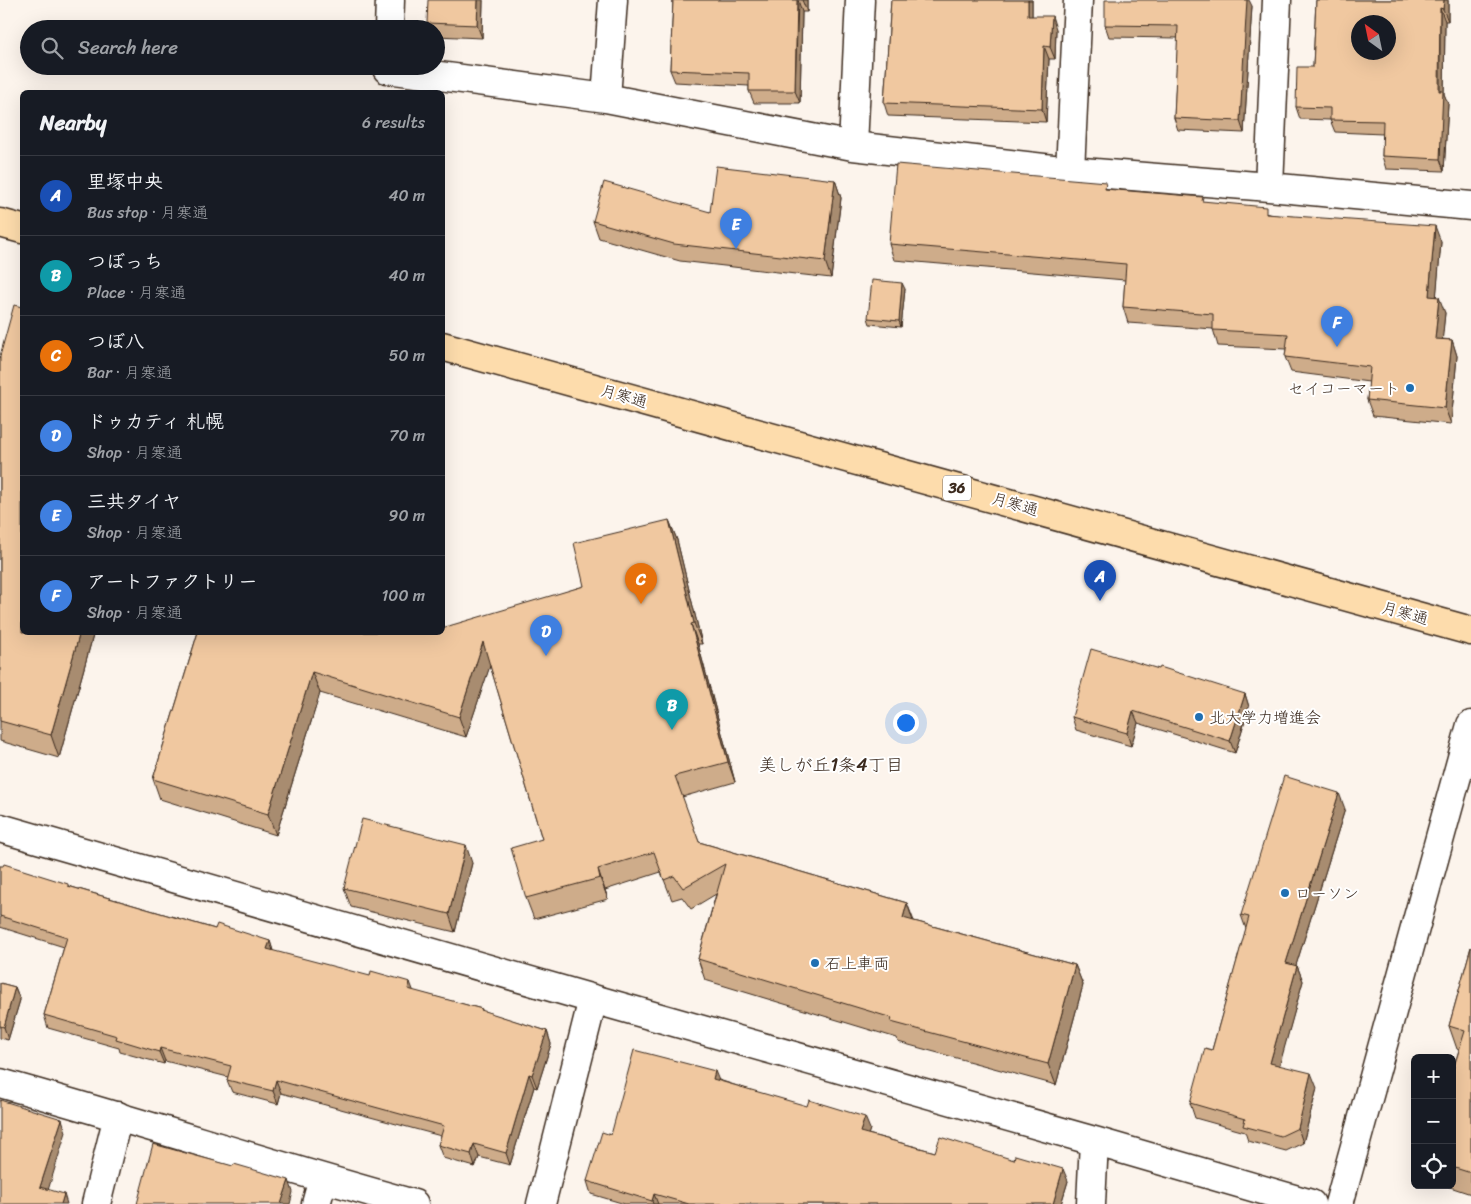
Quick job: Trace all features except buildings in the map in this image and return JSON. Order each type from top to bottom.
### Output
[{"type":"highway","points":[[0,223],[20,228]]},
{"type":"highway","name":"月寒通","points":[[445,347],[1471,631]]},
{"type":"street","points":[[389,20],[390,0]]},
{"type":"street","points":[[606,98],[613,0]]},
{"type":"street","points":[[852,146],[860,0]]},
{"type":"street","points":[[1070,171],[1078,0]]},
{"type":"street","points":[[1269,186],[1277,0]]},
{"type":"street","points":[[432,75],[606,98],[852,146],[1070,171],[1269,186],[1471,206]]},
{"type":"street","points":[[1339,1204],[1471,725]]},
{"type":"street","points":[[0,828],[593,999],[1094,1140],[1311,1204]]},
{"type":"street","points":[[541,1204],[593,999]]},
{"type":"street","points":[[0,1083],[118,1116],[319,1192],[414,1204]]},
{"type":"street","points":[[96,1204],[118,1116]]},
{"type":"street","points":[[1091,1204],[1094,1140]]},
{"type":"place","name":"三共タイヤ","points":[[736,249]]},
{"type":"place","name":"アートファクトリー","points":[[1337,347]]},
{"type":"place","name":"セイコーマート","points":[[1410,388]]},
{"type":"place","name":"里塚中央","points":[[1100,601]]},
{"type":"place","name":"つぼ八","points":[[641,604]]},
{"type":"place","name":"ドゥカティ 札幌","points":[[546,656]]},
{"type":"place","name":"北大学力増進会","points":[[1199,717]]},
{"type":"place","name":"つぼっち","points":[[672,730]]},
{"type":"place","name":"ローソン","points":[[1285,893]]},
{"type":"place","name":"石上車両","points":[[815,963]]},
{"type":"district","name":"美しが丘1条4丁目","points":[[831,765]]}]
